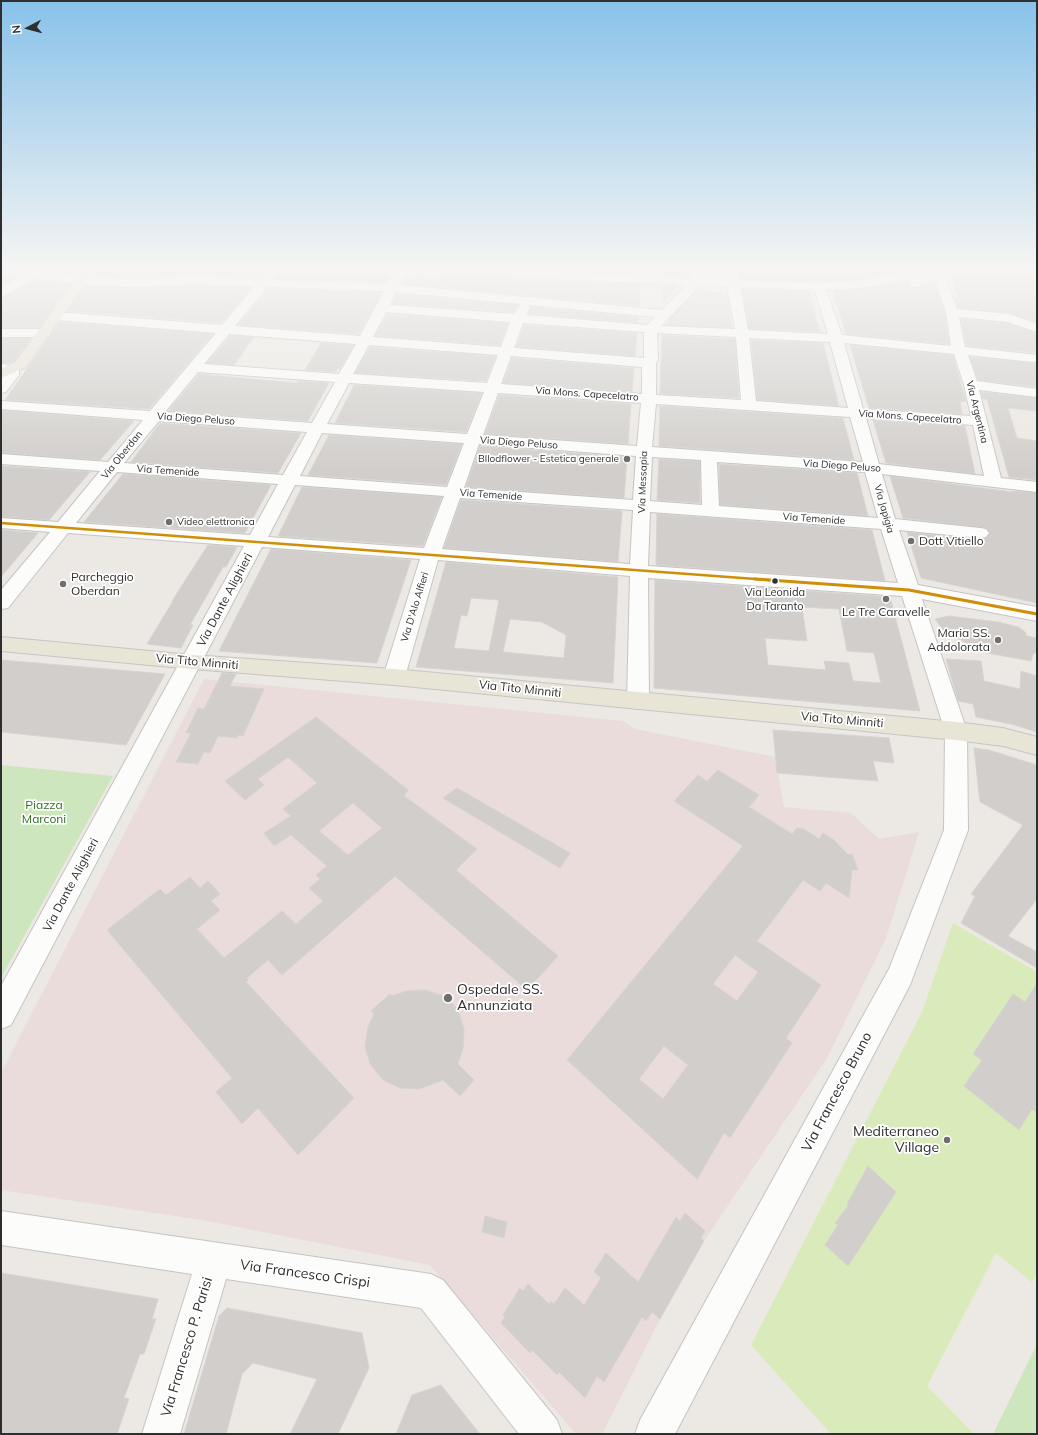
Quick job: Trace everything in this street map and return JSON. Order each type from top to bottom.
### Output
[{"type":"main road","points":[[5,370],[21,364],[41,337]]},
{"type":"main road","name":"Via Tito Minniti","points":[[1,644],[192,662],[394,677],[956,731],[1002,737],[1037,746]]},
{"type":"street","name":"Via Oberdan","points":[[1,603],[219,337]]},
{"type":"street","points":[[326,337],[649,363]]},
{"type":"street","name":"Via Dante Alighieri","points":[[2,1013],[366,337]]},
{"type":"street","name":"Via D'Alo Alfieri","points":[[394,677],[431,554],[511,337]]},
{"type":"street","name":"Via Messapia","points":[[638,701],[639,571],[643,507],[644,452],[649,399],[649,363],[651,360],[650,337]]},
{"type":"street","points":[[742,337],[749,405]]},
{"type":"street","points":[[812,337],[836,338],[1033,358]]},
{"type":"street","name":"Via Argentina","points":[[957,337],[971,385],[994,482]]},
{"type":"street","name":"Via Japigia","points":[[836,338],[888,524],[956,731]]},
{"type":"street","name":"Via Mons. Capecelatro","points":[[194,368],[980,421]]},
{"type":"street","points":[[1,389],[12,375],[5,370]]},
{"type":"street","points":[[971,385],[1037,393]]},
{"type":"street","name":"Via Diego Peluso","points":[[1,404],[872,468],[1037,487]]},
{"type":"street","points":[[709,457],[711,511]]},
{"type":"street","name":"Via Temenide","points":[[1,459],[888,524],[980,533]]},
{"type":"street","points":[[1,524],[431,554],[639,571],[909,590],[1037,614]]},
{"type":"street","name":"Via Francesco Bruno","points":[[654,1434],[900,976],[956,830],[956,731]]},
{"type":"street","name":"Via Francesco Crispi","points":[[1,1228],[431,1292],[543,1434]]},
{"type":"street","name":"Via Francesco P. Parisi","points":[[161,1434],[214,1260]]},
{"type":"shaded area","name":"Ospedale SS. Annunziata","points":[[204,679],[623,721],[635,729],[775,757],[784,807],[851,813],[879,839],[919,832],[886,938],[827,1058],[704,1241],[660,1319],[602,1434],[576,1434],[430,1265],[202,1220],[1,1190],[1,1073]]},
{"type":"green space","name":"Piazza Marconi","points":[[1,765],[113,776],[1,978]]},
{"type":"green space","name":"Mediterraneo Village","points":[[953,923],[1037,972],[1037,1274],[1032,1282],[996,1253],[927,1386],[974,1434],[831,1434],[751,1345],[922,1012]]},
{"type":"green space","points":[[1037,1344],[1037,1434],[993,1434]]},
{"type":"building","points":[[49,337],[210,337],[149,409],[5,400]]},
{"type":"building","points":[[229,337],[254,337],[234,365],[207,363]]},
{"type":"building","points":[[388,337],[503,337],[500,345]]},
{"type":"building","points":[[520,337],[637,337],[635,356],[516,347]]},
{"type":"building","points":[[662,337],[735,339],[739,398],[660,394]]},
{"type":"building","points":[[877,337],[948,337],[949,344]]},
{"type":"building","points":[[964,337],[1037,337],[1037,353],[966,346]]},
{"type":"building","points":[[1,338],[31,338],[15,360],[8,363],[1,363]]},
{"type":"building","points":[[751,340],[823,343],[839,406],[757,400]]},
{"type":"building","points":[[321,343],[354,345],[340,369],[338,368],[336,372],[305,370]]},
{"type":"building","points":[[850,345],[953,355],[966,401],[960,402],[962,414],[869,408]]},
{"type":"building","points":[[370,347],[496,356],[486,381],[355,373]]},
{"type":"building","points":[[970,357],[1037,363],[1037,387],[978,380]]},
{"type":"building","points":[[512,358],[634,368],[632,392],[503,383]]},
{"type":"building","points":[[199,374],[297,383],[298,381],[329,383],[308,421],[168,411]]},
{"type":"building","points":[[354,385],[482,393],[466,432],[335,423]]},
{"type":"building","points":[[981,392],[1037,398],[1037,411],[1008,408],[1017,438],[1037,441],[1037,480],[1009,477],[987,399],[983,399]]},
{"type":"building","points":[[499,395],[631,404],[628,444],[485,434]]},
{"type":"building","points":[[660,406],[843,418],[854,460],[659,446]]},
{"type":"building","points":[[1,410],[134,421],[100,460],[1,453]]},
{"type":"building","points":[[873,420],[965,426],[975,474],[886,463]]},
{"type":"building","points":[[160,423],[301,433],[278,473],[131,462]]},
{"type":"building","points":[[329,435],[462,444],[446,485],[308,475]]},
{"type":"building","points":[[480,446],[627,457],[624,498],[466,487]]},
{"type":"building","points":[[659,459],[700,461],[700,503],[657,500]]},
{"type":"building","points":[[719,464],[857,473],[868,516],[720,505]]},
{"type":"building","points":[[1,466],[90,472],[49,520],[1,517]]},
{"type":"building","points":[[123,474],[271,485],[245,533],[84,522]]},
{"type":"building","points":[[890,476],[1013,492],[1037,493],[1037,603],[921,578],[907,532],[980,539],[986,538],[990,533],[986,528],[903,518]]},
{"type":"building","points":[[302,487],[442,497],[423,546],[278,536]]},
{"type":"building","points":[[461,500],[622,511],[618,562],[444,548]]},
{"type":"building","points":[[657,514],[872,530],[885,581],[656,565]]},
{"type":"building","points":[[1,530],[38,533],[1,577]]},
{"type":"building","points":[[208,545],[237,547],[226,567],[223,567],[190,625],[193,625],[181,648],[147,644],[172,601]]},
{"type":"building","points":[[271,549],[411,560],[377,663],[219,651]]},
{"type":"building","points":[[446,562],[618,577],[613,683],[416,667]],"holes":[[[471,598],[499,600],[489,651],[454,648],[461,615],[467,616]],[[510,619],[542,622],[566,635],[564,658],[503,652]]]},
{"type":"building","points":[[655,580],[890,597],[920,711],[654,688]],"holes":[[[802,607],[839,609],[847,651],[874,653],[881,683],[853,681],[849,663],[824,661],[826,670],[768,665],[765,638],[807,641]]]},
{"type":"building","name":"Maria SS. Addolorata","points":[[949,616],[998,622],[1018,627],[1025,632],[1027,636],[1037,638],[1037,652],[1033,654],[1031,661],[982,652],[943,630],[935,619]]},
{"type":"building","points":[[946,659],[981,661],[984,681],[1020,689],[1021,671],[1037,676],[1037,732],[1011,724],[976,717],[973,704],[958,701]]},
{"type":"building","points":[[1,660],[165,674],[126,745],[1,732]]},
{"type":"building","points":[[222,673],[236,674],[230,686],[264,689],[243,736],[238,735],[237,738],[218,736],[210,753],[204,752],[198,764],[176,762],[191,733],[186,733],[198,708],[204,709]]},
{"type":"building","points":[[316,717],[408,790],[404,796],[477,849],[456,870],[558,956],[527,990],[395,876],[282,975],[268,960],[247,978],[248,980],[246,982],[354,1098],[298,1155],[258,1108],[242,1124],[216,1092],[232,1078],[107,930],[160,889],[166,895],[190,877],[200,888],[208,881],[220,894],[211,901],[220,910],[197,929],[224,958],[282,911],[296,924],[323,901],[309,888],[320,879],[316,875],[327,866],[291,835],[274,846],[264,833],[291,816],[283,809],[317,783],[288,757],[258,779],[264,785],[245,800],[225,781]],"holes":[[[353,803],[382,828],[348,855],[319,831]]]},
{"type":"building","points":[[773,730],[889,738],[894,763],[873,761],[878,781],[777,773]]},
{"type":"building","points":[[974,748],[989,750],[1037,765],[1037,899],[1008,936],[1037,952],[1037,968],[961,923],[975,896],[971,894],[1023,825],[980,802]]},
{"type":"building","points":[[718,770],[759,795],[749,807],[792,834],[797,828],[804,829],[819,839],[823,833],[834,840],[848,855],[852,854],[858,870],[852,870],[849,898],[826,883],[820,891],[803,880],[757,941],[821,985],[786,1038],[792,1043],[730,1138],[724,1133],[697,1179],[567,1060],[743,846],[674,801],[698,775],[707,781]],"holes":[[[735,955],[758,972],[737,1001],[713,984]],[[664,1046],[688,1065],[663,1099],[639,1079]]]},
{"type":"building","points":[[457,788],[570,853],[560,868],[443,798]]},
{"type":"building","points":[[1037,983],[1037,1113],[1032,1109],[1019,1130],[964,1086],[982,1060],[973,1054],[1013,994],[1025,1002]]},
{"type":"building","points":[[425,990],[444,996],[457,1008],[464,1029],[463,1048],[458,1064],[474,1080],[460,1096],[443,1080],[419,1089],[400,1088],[383,1080],[370,1064],[365,1046],[368,1027],[374,1014],[371,1011],[390,994],[392,996],[406,991]]},
{"type":"building","points":[[868,1166],[896,1192],[848,1266],[825,1245],[838,1225],[835,1223],[848,1206],[847,1204]]},
{"type":"building","points":[[685,1213],[705,1231],[701,1238],[704,1241],[660,1319],[652,1312],[646,1321],[642,1317],[604,1382],[597,1376],[585,1398],[559,1372],[557,1375],[532,1350],[530,1353],[501,1323],[505,1317],[503,1315],[520,1288],[523,1291],[528,1284],[549,1304],[551,1301],[554,1304],[565,1288],[584,1305],[601,1278],[594,1272],[606,1253],[638,1282],[676,1217],[680,1221]]},
{"type":"building","points":[[485,1216],[507,1222],[504,1238],[482,1232]]},
{"type":"building","points":[[1,1273],[158,1299],[152,1319],[156,1319],[144,1354],[140,1354],[124,1398],[129,1399],[117,1434],[1,1434]]},
{"type":"building","points":[[227,1308],[362,1333],[369,1368],[338,1434],[290,1434],[317,1379],[253,1363],[242,1374],[226,1434],[184,1434],[219,1316]]},
{"type":"building","points":[[441,1385],[480,1434],[396,1434],[412,1395]]},
{"type":"transit line","points":[[1,523],[909,590],[1037,614]]},
{"type":"place","name":"Bllodflower - Estetica generale","points":[[627,459]]},
{"type":"place","name":"Video elettronica","points":[[169,522]]},
{"type":"place","name":"Dott Vitiello","points":[[911,541]]},
{"type":"place","name":"Via Leonida Da Taranto","points":[[775,581]]},
{"type":"place","name":"Parcheggio Oberdan","points":[[63,584]]},
{"type":"place","name":"Le Tre Caravelle","points":[[886,599]]},
{"type":"place","name":"Maria SS. Addolorata","points":[[998,640]]},
{"type":"place","name":"Ospedale SS. Annunziata","points":[[448,998]]},
{"type":"place","name":"Mediterraneo Village","points":[[947,1140]]}]
